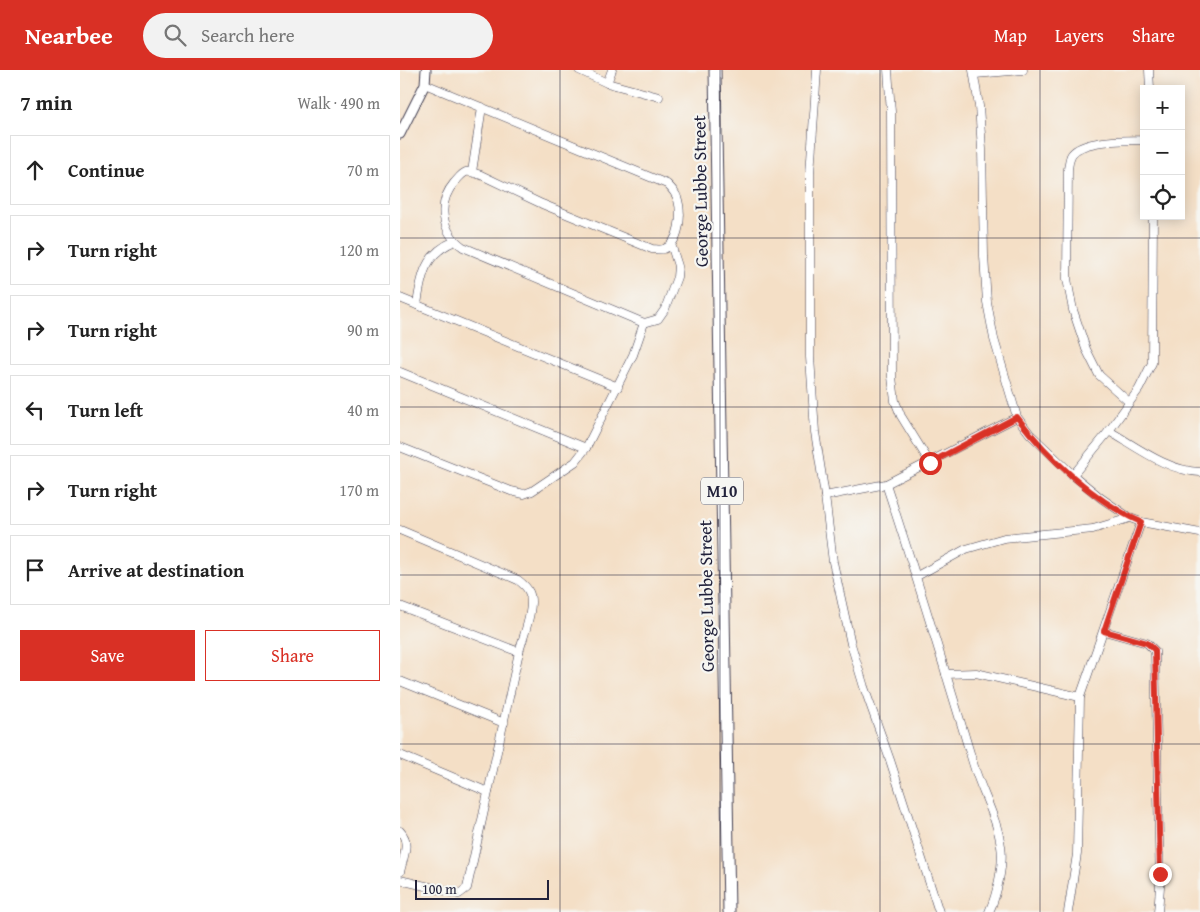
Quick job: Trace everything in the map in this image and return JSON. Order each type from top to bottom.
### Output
[{"type":"main road","name":"George Lubbe Street","points":[[715,70],[729,912]]},
{"type":"street","points":[[400,134],[402,123],[425,84],[426,70]]},
{"type":"street","points":[[579,70],[607,83],[659,97]]},
{"type":"street","points":[[607,83],[612,70]]},
{"type":"street","points":[[817,70],[810,174],[810,357],[815,432],[833,562],[851,644],[939,912]]},
{"type":"street","points":[[888,70],[891,112],[893,385],[895,401],[901,416],[930,463]]},
{"type":"street","points":[[1023,70],[974,72],[982,149],[987,302],[994,339],[1017,417],[1030,434],[1072,475],[1130,518],[1141,522],[1200,533]]},
{"type":"street","points":[[1149,70],[1150,85]]},
{"type":"street","points":[[425,84],[667,184],[673,189],[678,198],[680,212],[676,236],[671,244],[662,250],[652,249],[542,204],[472,172],[465,172],[451,186],[443,206],[443,218],[455,241],[475,252],[644,323],[658,319],[665,309],[678,266],[671,244]]},
{"type":"street","points":[[472,172],[482,107]]},
{"type":"street","points":[[1129,402],[1099,375],[1086,349],[1073,310],[1067,279],[1068,169],[1070,156],[1087,144],[1140,140]]},
{"type":"street","points":[[1072,475],[1109,431],[1146,377],[1152,363],[1153,220]]},
{"type":"street","points":[[417,305],[420,285],[430,257],[439,249],[455,241]]},
{"type":"street","points":[[400,298],[618,387]]},
{"type":"street","points":[[400,447],[511,491],[524,494],[532,491],[575,462],[586,448],[633,355],[644,323]]},
{"type":"street","points":[[400,372],[586,448]]},
{"type":"street","points":[[825,496],[886,484],[1017,417]]},
{"type":"street","points":[[1109,431],[1171,466],[1183,471],[1200,472]]},
{"type":"street","points":[[886,484],[917,576],[976,776],[998,831],[1001,847],[999,878],[994,902],[989,912]]},
{"type":"street","points":[[917,576],[966,549],[1004,538],[1093,529],[1130,518]]},
{"type":"street","points":[[1068,912],[1077,854],[1080,697],[1141,522]]},
{"type":"street","points":[[400,530],[508,576],[524,585],[530,592],[531,602],[467,888],[460,894],[400,880]]},
{"type":"street","points":[[400,606],[519,652]]},
{"type":"street","points":[[1104,631],[1147,643],[1155,650],[1160,887],[1158,912]]},
{"type":"street","points":[[946,674],[976,673],[1080,697]]},
{"type":"street","points":[[400,681],[504,723]]},
{"type":"street","points":[[400,755],[488,792]]},
{"type":"street","points":[[400,831],[405,836],[406,846],[400,872]]},
{"type":"route","points":[[930,463],[1017,417],[1030,434],[1072,475],[1130,518],[1141,522],[1104,631],[1147,643],[1155,650],[1160,874]]}]
